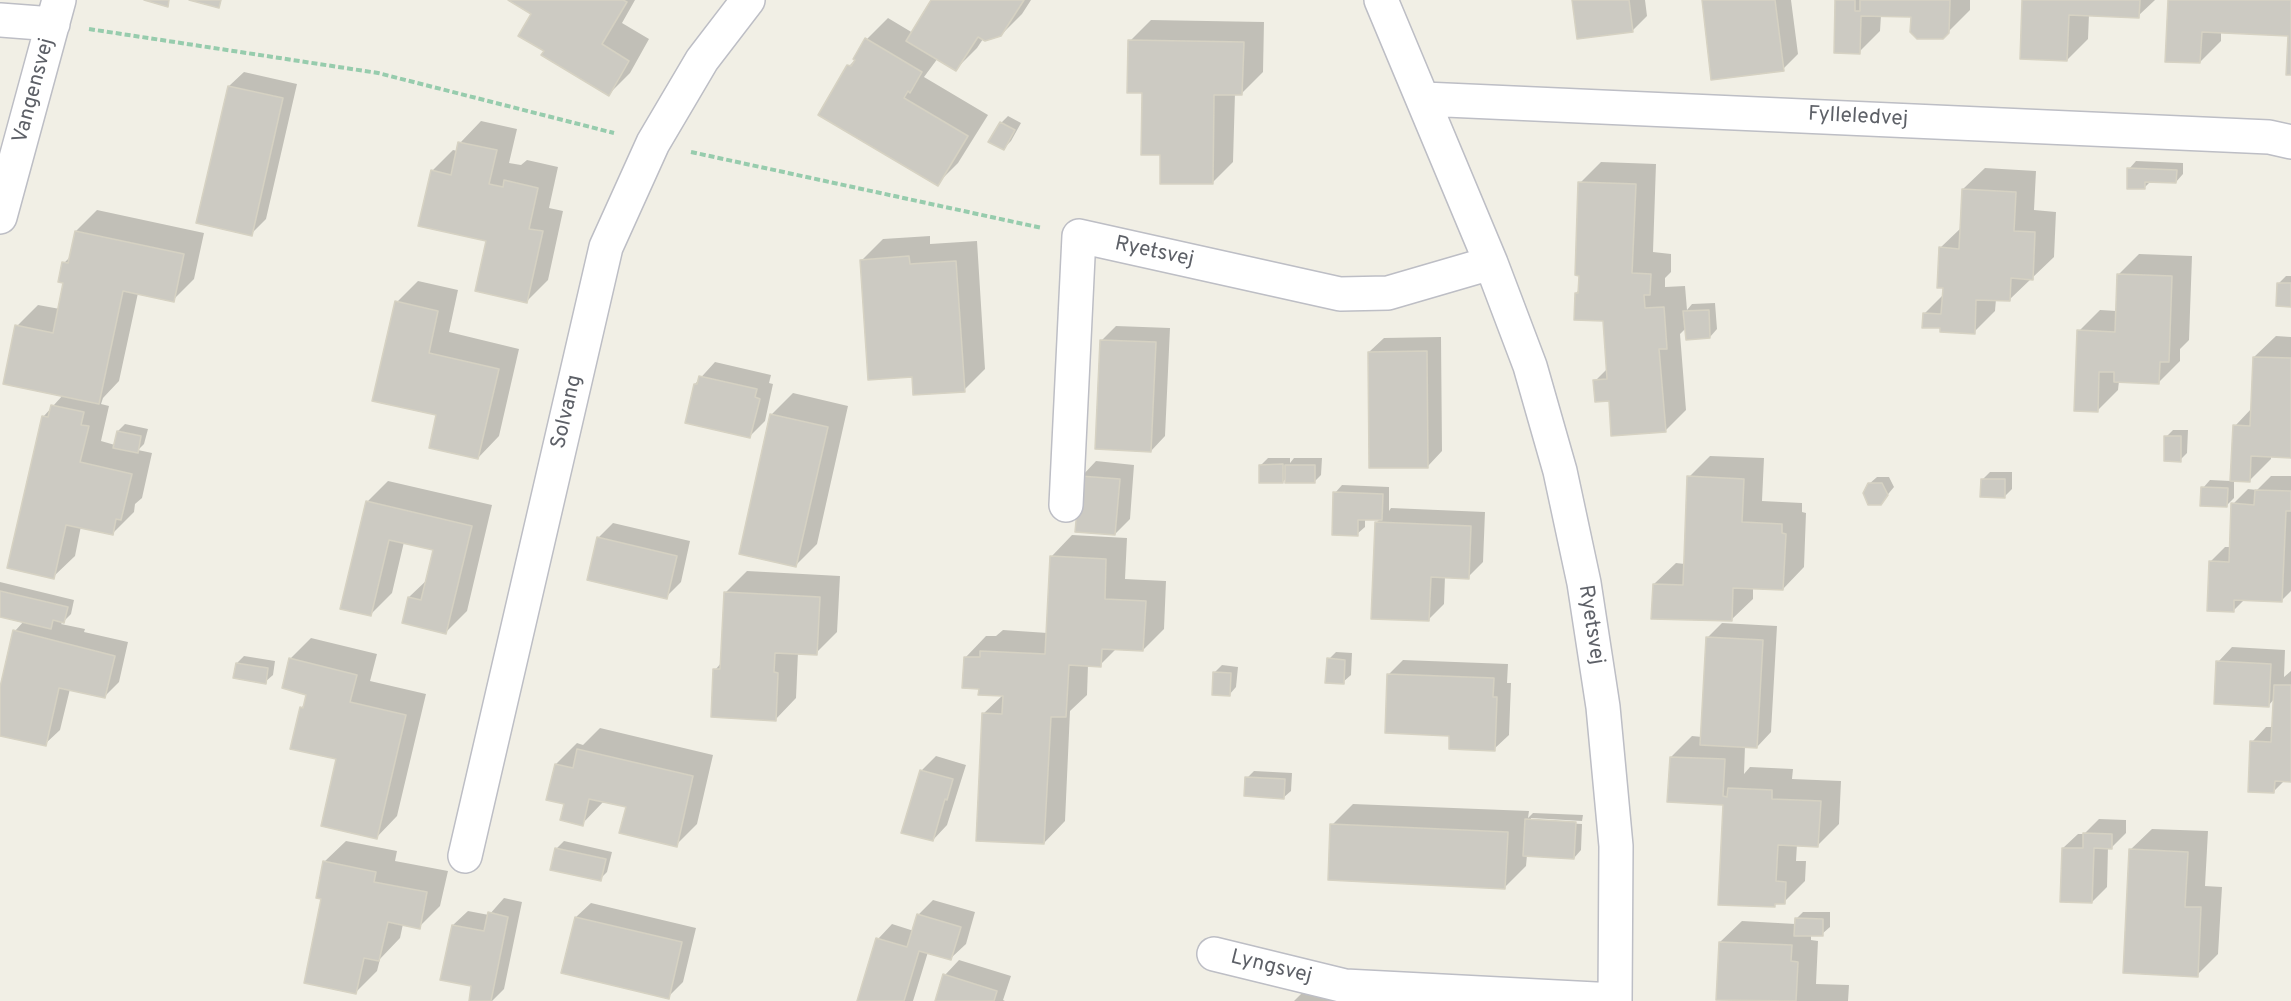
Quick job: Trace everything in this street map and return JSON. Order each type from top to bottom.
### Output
[{"type":"street","name":"Solvang","points":[[465,856],[606,247],[653,143],[702,60],[748,0]]},
{"type":"street","name":"Ryetsvej","points":[[1381,0],[1491,263],[1530,366],[1560,471],[1584,583],[1603,707],[1616,846],[1615,1000]]},
{"type":"street","points":[[0,20],[56,12]]},
{"type":"street","name":"Vangensvej","points":[[0,217],[56,12]]},
{"type":"street","name":"Fylleledvej","points":[[1424,99],[2258,136],[2291,142]]},
{"type":"street","name":"Ryetsvej","points":[[1078,236],[1340,294],[1388,293],[1491,263]]},
{"type":"street","points":[[1066,505],[1078,236]]},
{"type":"street","name":"Lyngsvej","points":[[1214,954],[1345,986],[1615,1000]]},
{"type":"path","points":[[56,12],[378,74],[653,143],[1078,236]]},
{"type":"building","points":[[144,0],[169,0],[168,7]]},
{"type":"building","points":[[189,0],[221,0],[219,8]]},
{"type":"building","points":[[508,0],[623,0],[627,2],[602,44],[629,61],[609,96],[541,55],[544,51],[518,36],[531,14]]},
{"type":"building","points":[[931,0],[1024,0],[1001,36],[985,41],[978,37],[956,71],[906,41]]},
{"type":"building","points":[[1572,0],[1629,0],[1633,32],[1577,39]]},
{"type":"building","points":[[1702,0],[1775,0],[1784,71],[1711,80]]},
{"type":"building","points":[[1835,0],[1855,0],[1855,11],[1860,11],[1860,0],[1950,0],[1949,33],[1943,39],[1917,39],[1910,32],[1911,17],[1861,16],[1860,54],[1834,53]]},
{"type":"building","points":[[2022,0],[2140,0],[2139,18],[2069,15],[2067,61],[2020,59]]},
{"type":"building","points":[[2168,0],[2291,0],[2291,75],[2286,75],[2288,36],[2202,32],[2200,63],[2165,62]]},
{"type":"building","points":[[865,38],[922,72],[910,93],[908,91],[904,98],[968,136],[938,186],[818,115],[847,65],[851,66],[855,60],[853,59]]},
{"type":"building","points":[[1128,40],[1244,42],[1242,95],[1214,95],[1213,184],[1160,184],[1160,155],[1141,155],[1142,93],[1127,93]]},
{"type":"building","points":[[228,86],[283,98],[252,236],[196,223]]},
{"type":"building","points":[[1000,122],[1015,130],[1004,150],[988,142]]},
{"type":"building","points":[[458,142],[497,150],[489,184],[503,187],[504,180],[538,188],[529,229],[543,231],[527,303],[475,291],[486,241],[418,226],[431,170],[451,175]]},
{"type":"building","points":[[2127,168],[2177,170],[2176,183],[2145,182],[2145,189],[2127,189]]},
{"type":"building","points":[[1578,182],[1636,184],[1632,273],[1651,274],[1650,295],[1644,295],[1645,308],[1664,307],[1667,349],[1659,349],[1666,432],[1611,436],[1609,401],[1595,402],[1593,380],[1607,379],[1603,321],[1574,320],[1575,293],[1578,293],[1579,276],[1575,275]]},
{"type":"building","points":[[1962,189],[2016,192],[2014,231],[2035,232],[2033,280],[2011,278],[2010,301],[1976,300],[1975,334],[1940,332],[1940,328],[1922,328],[1923,313],[1941,314],[1943,288],[1937,288],[1939,247],[1959,249]]},
{"type":"building","points":[[75,231],[184,254],[174,302],[123,291],[99,404],[3,384],[15,325],[53,333],[63,283],[58,282],[62,262],[68,263]]},
{"type":"building","points":[[909,256],[910,264],[956,261],[965,392],[913,395],[912,377],[868,380],[860,260]]},
{"type":"building","points":[[2117,274],[2172,276],[2169,362],[2160,362],[2159,384],[2114,382],[2114,372],[2099,372],[2098,412],[2074,411],[2077,330],[2115,332]]},
{"type":"building","points":[[2277,283],[2291,283],[2291,307],[2276,306]]},
{"type":"building","points":[[395,301],[438,311],[429,353],[499,369],[478,459],[429,448],[436,415],[372,401]]},
{"type":"building","points":[[1709,310],[1710,338],[1686,340],[1683,311]]},
{"type":"building","points":[[1100,340],[1156,342],[1151,452],[1095,449]]},
{"type":"building","points":[[1427,351],[1428,468],[1369,468],[1368,352]]},
{"type":"building","points":[[2253,357],[2291,358],[2291,458],[2251,456],[2250,482],[2230,481],[2233,425],[2250,426]]},
{"type":"building","points":[[699,376],[757,389],[755,397],[760,399],[750,438],[685,423],[694,384],[697,384]]},
{"type":"building","points":[[51,405],[84,412],[81,425],[89,426],[80,462],[132,474],[121,520],[116,519],[113,535],[66,525],[54,579],[7,568],[42,416],[48,417]]},
{"type":"building","points":[[770,414],[828,427],[796,567],[739,554]]},
{"type":"building","points":[[117,431],[141,436],[138,453],[113,448]]},
{"type":"building","points":[[2164,436],[2181,436],[2181,462],[2164,461]]},
{"type":"building","points":[[1283,464],[1283,483],[1259,483],[1259,465]]},
{"type":"building","points":[[1285,465],[1315,465],[1315,483],[1285,483]]},
{"type":"building","points":[[1080,476],[1120,479],[1115,535],[1075,532]]},
{"type":"building","points":[[1687,476],[1744,479],[1742,522],[1782,524],[1782,533],[1786,534],[1783,590],[1733,588],[1732,621],[1651,619],[1653,584],[1683,585]]},
{"type":"building","points":[[1981,479],[2005,479],[2005,498],[1980,497]]},
{"type":"building","points":[[1868,483],[1882,483],[1888,495],[1881,505],[1868,505],[1863,493]]},
{"type":"building","points":[[2201,487],[2228,488],[2227,507],[2200,506]]},
{"type":"building","points":[[2255,490],[2291,491],[2291,511],[2286,511],[2282,602],[2234,600],[2234,612],[2207,611],[2209,561],[2229,562],[2231,503],[2254,505]]},
{"type":"building","points":[[1333,492],[1383,494],[1382,520],[1358,520],[1358,536],[1332,535]]},
{"type":"building","points":[[366,501],[472,526],[446,634],[402,623],[408,597],[421,600],[433,550],[389,540],[371,616],[340,609]]},
{"type":"building","points":[[1375,522],[1471,526],[1469,579],[1431,577],[1429,621],[1371,619]]},
{"type":"building","points":[[597,537],[677,556],[667,599],[587,580]]},
{"type":"building","points":[[1050,556],[1106,559],[1105,599],[1146,601],[1143,651],[1102,649],[1101,667],[1069,665],[1066,717],[1051,717],[1044,844],[976,841],[982,713],[1002,714],[1003,696],[978,695],[979,689],[962,688],[964,657],[980,657],[980,651],[1045,654]]},
{"type":"building","points":[[0,591],[68,607],[64,623],[53,620],[51,629],[0,617]]},
{"type":"building","points":[[724,592],[820,597],[817,655],[775,653],[774,672],[778,673],[776,721],[711,717],[713,669],[720,669]]},
{"type":"building","points":[[13,630],[115,656],[105,698],[59,688],[46,746],[0,736],[0,687]]},
{"type":"building","points":[[1706,637],[1763,640],[1757,748],[1700,745]]},
{"type":"building","points":[[289,658],[357,675],[350,702],[406,715],[377,839],[321,826],[336,759],[290,749],[300,707],[303,708],[306,695],[282,688]]},
{"type":"building","points":[[1327,658],[1345,660],[1344,684],[1325,683]]},
{"type":"building","points":[[2216,661],[2271,664],[2269,707],[2214,704]]},
{"type":"building","points":[[236,663],[268,668],[266,684],[233,678]]},
{"type":"building","points":[[1213,672],[1231,673],[1230,696],[1212,695]]},
{"type":"building","points":[[1387,674],[1494,678],[1493,697],[1497,697],[1495,751],[1449,749],[1449,736],[1385,733]]},
{"type":"building","points":[[2274,685],[2291,685],[2291,782],[2275,781],[2274,793],[2248,792],[2250,741],[2271,742]]},
{"type":"building","points":[[577,749],[693,776],[677,847],[619,833],[626,807],[589,799],[583,826],[560,820],[564,804],[546,800],[555,764],[573,768]]},
{"type":"building","points":[[1670,757],[1725,759],[1723,796],[1727,797],[1728,788],[1772,790],[1772,799],[1821,801],[1818,847],[1778,845],[1776,881],[1786,882],[1785,904],[1775,904],[1775,907],[1718,905],[1723,805],[1667,802]]},
{"type":"building","points":[[920,770],[953,779],[933,841],[901,833]]},
{"type":"building","points":[[1245,777],[1285,779],[1284,799],[1244,796]]},
{"type":"building","points":[[1525,819],[1576,822],[1574,859],[1523,856]]},
{"type":"building","points":[[1330,824],[1508,832],[1505,889],[1328,880]]},
{"type":"building","points":[[2083,833],[2112,834],[2112,849],[2094,848],[2092,903],[2060,902],[2062,848],[2083,848]]},
{"type":"building","points":[[555,848],[606,859],[601,881],[550,870]]},
{"type":"building","points":[[2129,849],[2188,852],[2185,907],[2201,907],[2198,977],[2123,973]]},
{"type":"building","points":[[323,861],[376,872],[374,882],[427,892],[420,929],[388,922],[379,961],[364,958],[356,994],[304,983],[321,899],[316,898]]},
{"type":"building","points":[[488,912],[508,917],[491,1001],[469,1001],[471,986],[440,980],[452,925],[484,931]]},
{"type":"building","points":[[917,914],[961,927],[951,960],[919,951],[904,1001],[857,1001],[876,938],[907,947]]},
{"type":"building","points":[[575,917],[682,942],[669,999],[561,973]]},
{"type":"building","points":[[1795,918],[1823,919],[1823,936],[1794,936]]},
{"type":"building","points":[[1719,942],[1792,945],[1791,961],[1798,962],[1796,1001],[1716,1000]]},
{"type":"building","points":[[943,974],[997,991],[994,1001],[935,1001]]}]
